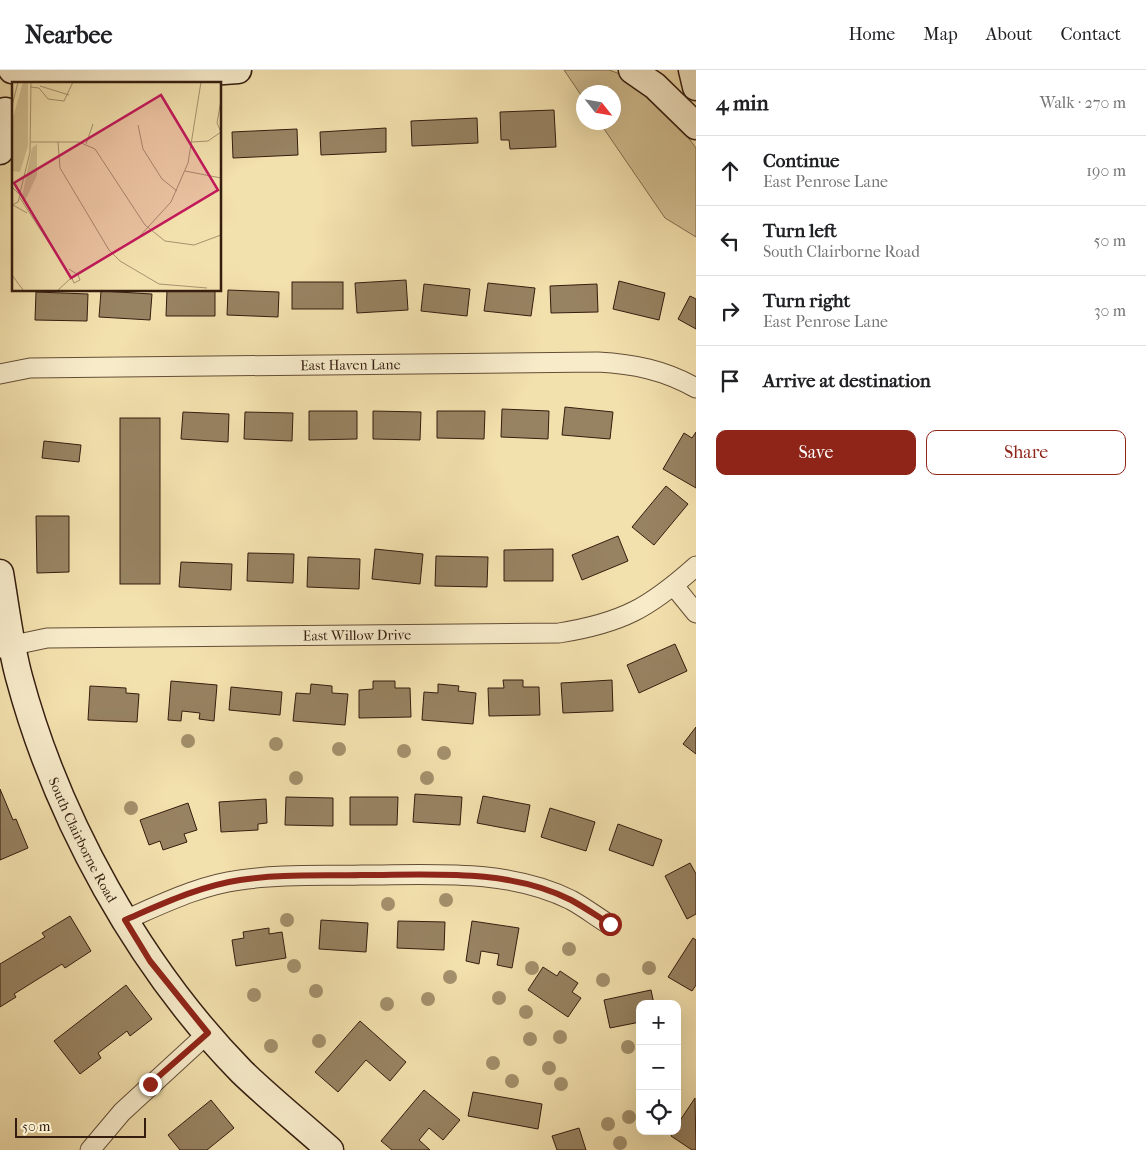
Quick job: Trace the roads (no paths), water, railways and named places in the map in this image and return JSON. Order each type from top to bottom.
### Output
[{"type":"street","points":[[0,151],[10,101],[7,70]]},
{"type":"street","points":[[12,70],[62,82]]},
{"type":"street","points":[[79,82],[238,70]]},
{"type":"street","points":[[632,70],[655,86],[696,126]]},
{"type":"street","points":[[692,70],[696,87]]},
{"type":"street","name":"East Haven Lane","points":[[0,374],[30,368],[598,362],[645,366],[661,371],[696,388]]},
{"type":"street","name":"East Willow Drive","points":[[6,646],[47,638],[558,632],[590,628],[621,618],[651,604],[696,566]]},
{"type":"street","name":"South Clairborne Road","points":[[0,573],[6,646],[19,677],[56,788],[88,854],[125,920],[150,961],[242,1072],[330,1150]]},
{"type":"street","points":[[674,586],[696,613]]},
{"type":"street","points":[[125,920],[196,890],[239,880],[300,876],[466,875],[504,879],[552,893],[571,900],[610,924]]},
{"type":"street","points":[[90,1150],[122,1112],[208,1033]]}]
